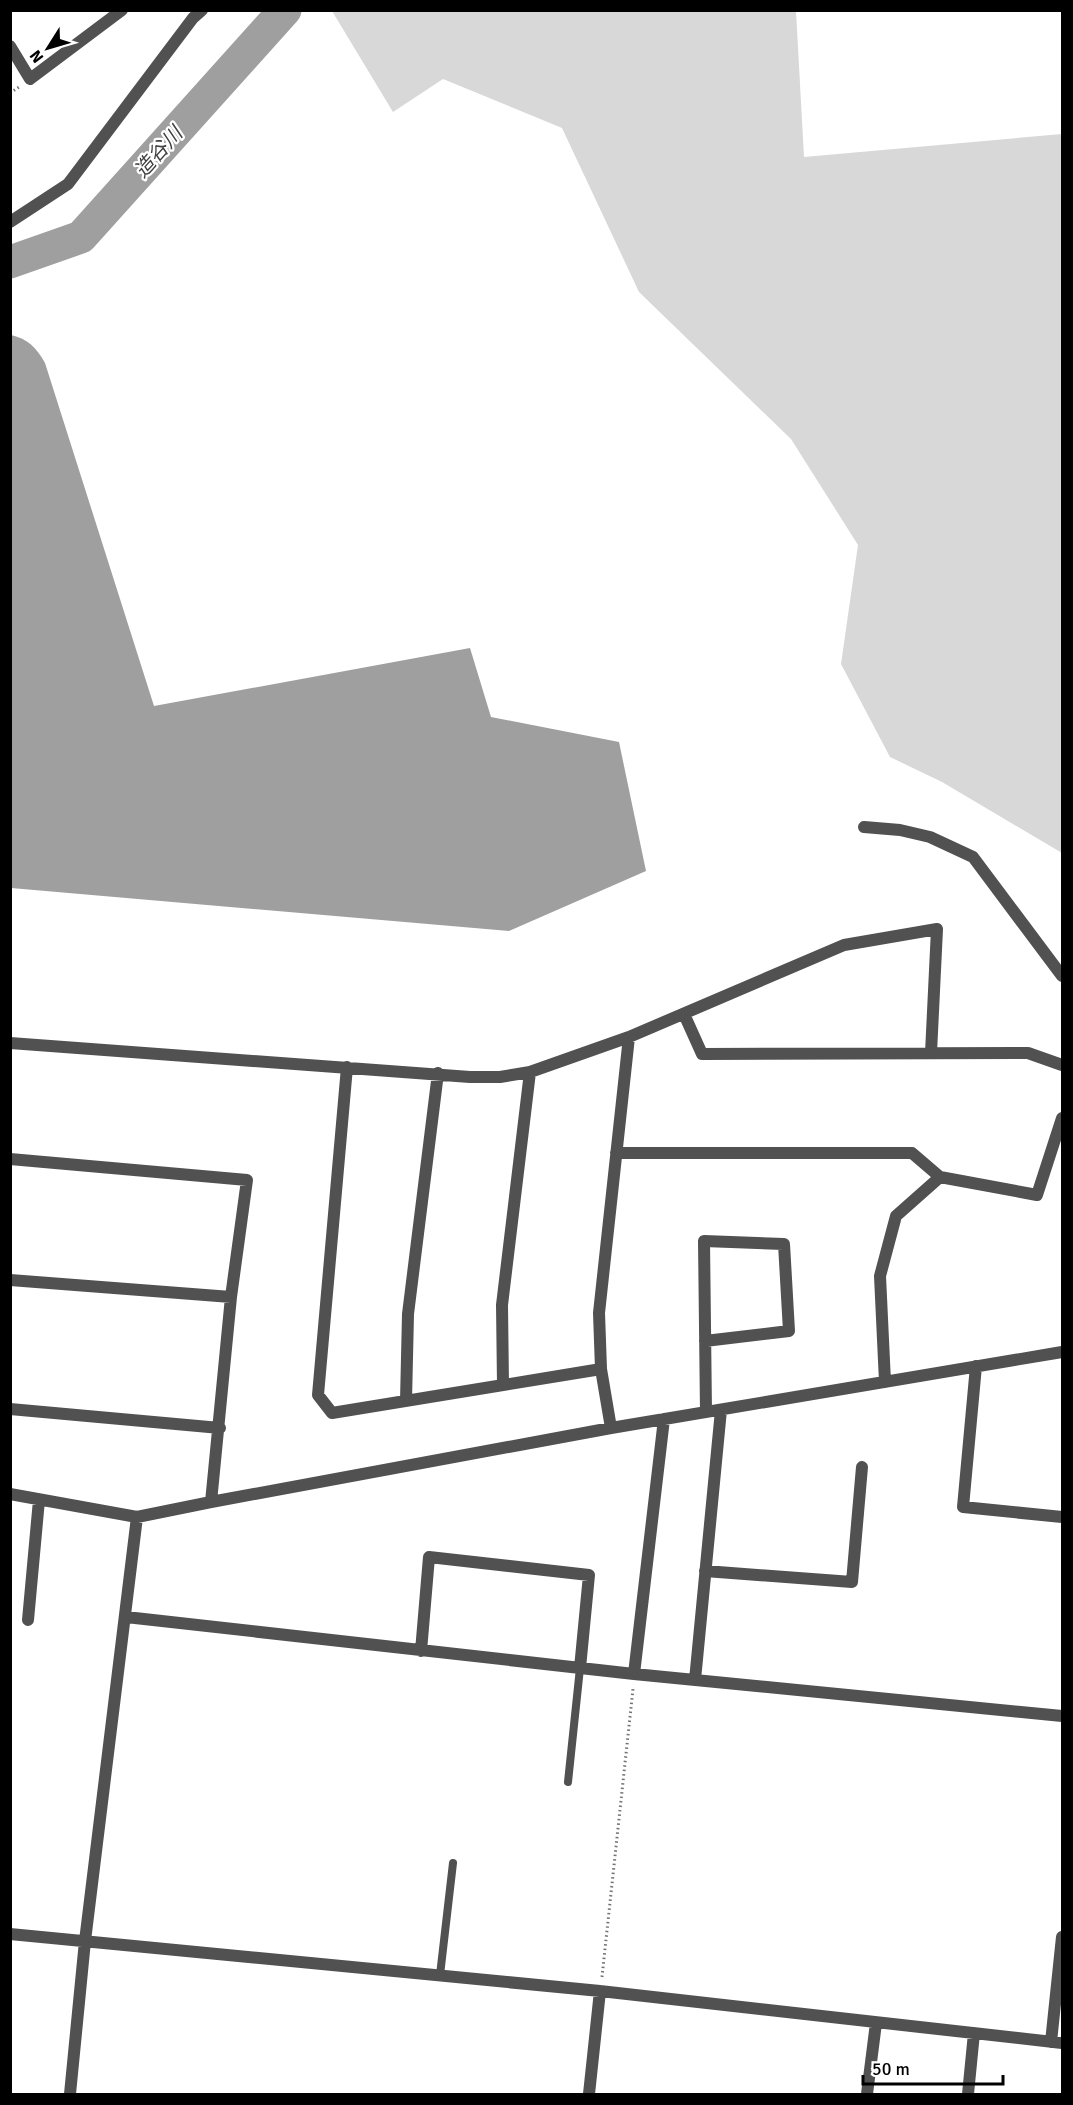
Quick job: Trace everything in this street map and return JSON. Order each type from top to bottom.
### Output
[{"type":"street","points":[[10,46],[30,79],[122,10]]},
{"type":"street","points":[[10,222],[68,184],[192,18],[202,10]]},
{"type":"street","points":[[864,827],[900,830],[930,837],[973,857],[1062,976]]},
{"type":"street","points":[[10,1043],[490,1077],[530,1072],[629,1037],[844,945],[937,929],[931,1053]]},
{"type":"street","points":[[684,1014],[702,1054],[1028,1053],[1062,1065]]},
{"type":"street","points":[[611,1428],[601,1369],[599,1313],[629,1037]]},
{"type":"street","points":[[347,1067],[318,1395],[332,1413],[601,1369]]},
{"type":"street","points":[[503,1385],[501,1305],[530,1072]]},
{"type":"street","points":[[406,1401],[408,1314],[438,1073]]},
{"type":"street","points":[[616,1153],[912,1153],[940,1178],[1037,1195],[1062,1118]]},
{"type":"street","points":[[10,1159],[248,1180],[231,1297],[211,1502]]},
{"type":"street","points":[[885,1382],[880,1276],[882,1266],[896,1216],[940,1178]]},
{"type":"street","points":[[705,1341],[789,1331],[784,1244],[704,1240],[705,1341],[706,1412]]},
{"type":"street","points":[[10,1280],[231,1297]]},
{"type":"street","points":[[10,1494],[137,1517],[611,1428],[1062,1352]]},
{"type":"street","points":[[976,1366],[963,1507],[1062,1517]]},
{"type":"street","points":[[10,1409],[219,1428]]},
{"type":"street","points":[[695,1680],[720,1410]]},
{"type":"street","points":[[634,1674],[664,1419]]},
{"type":"street","points":[[705,1571],[852,1582],[862,1467]]},
{"type":"street","points":[[28,1620],[39,1500]]},
{"type":"street","points":[[70,2094],[137,1517]]},
{"type":"street","points":[[421,1651],[429,1557],[589,1575],[580,1668]]},
{"type":"street","points":[[126,1617],[634,1674],[1062,1716]]},
{"type":"street","points":[[10,1934],[600,1991],[1057,2042],[1062,1937]]},
{"type":"street","points":[[589,2094],[600,1991]]},
{"type":"street","points":[[867,2094],[876,2023]]},
{"type":"street","points":[[968,2094],[974,2033]]},
{"type":"lane","points":[[568,1782],[580,1668]]},
{"type":"lane","points":[[440,1975],[453,1863]]},
{"type":"path","points":[[600,1991],[634,1674]]},
{"type":"shaded area","points":[[332,11],[796,11],[804,157],[1062,134],[1062,853],[942,782],[890,757],[841,664],[858,545],[791,439],[639,292],[562,128],[443,79],[393,112]]},
{"type":"shaded area","points":[[11,335],[31,344],[45,363],[154,706],[470,648],[491,717],[619,742],[646,871],[509,931],[11,888]]},
{"type":"waterway","name":"造谷川","points":[[10,262],[81,237],[285,10]]}]
